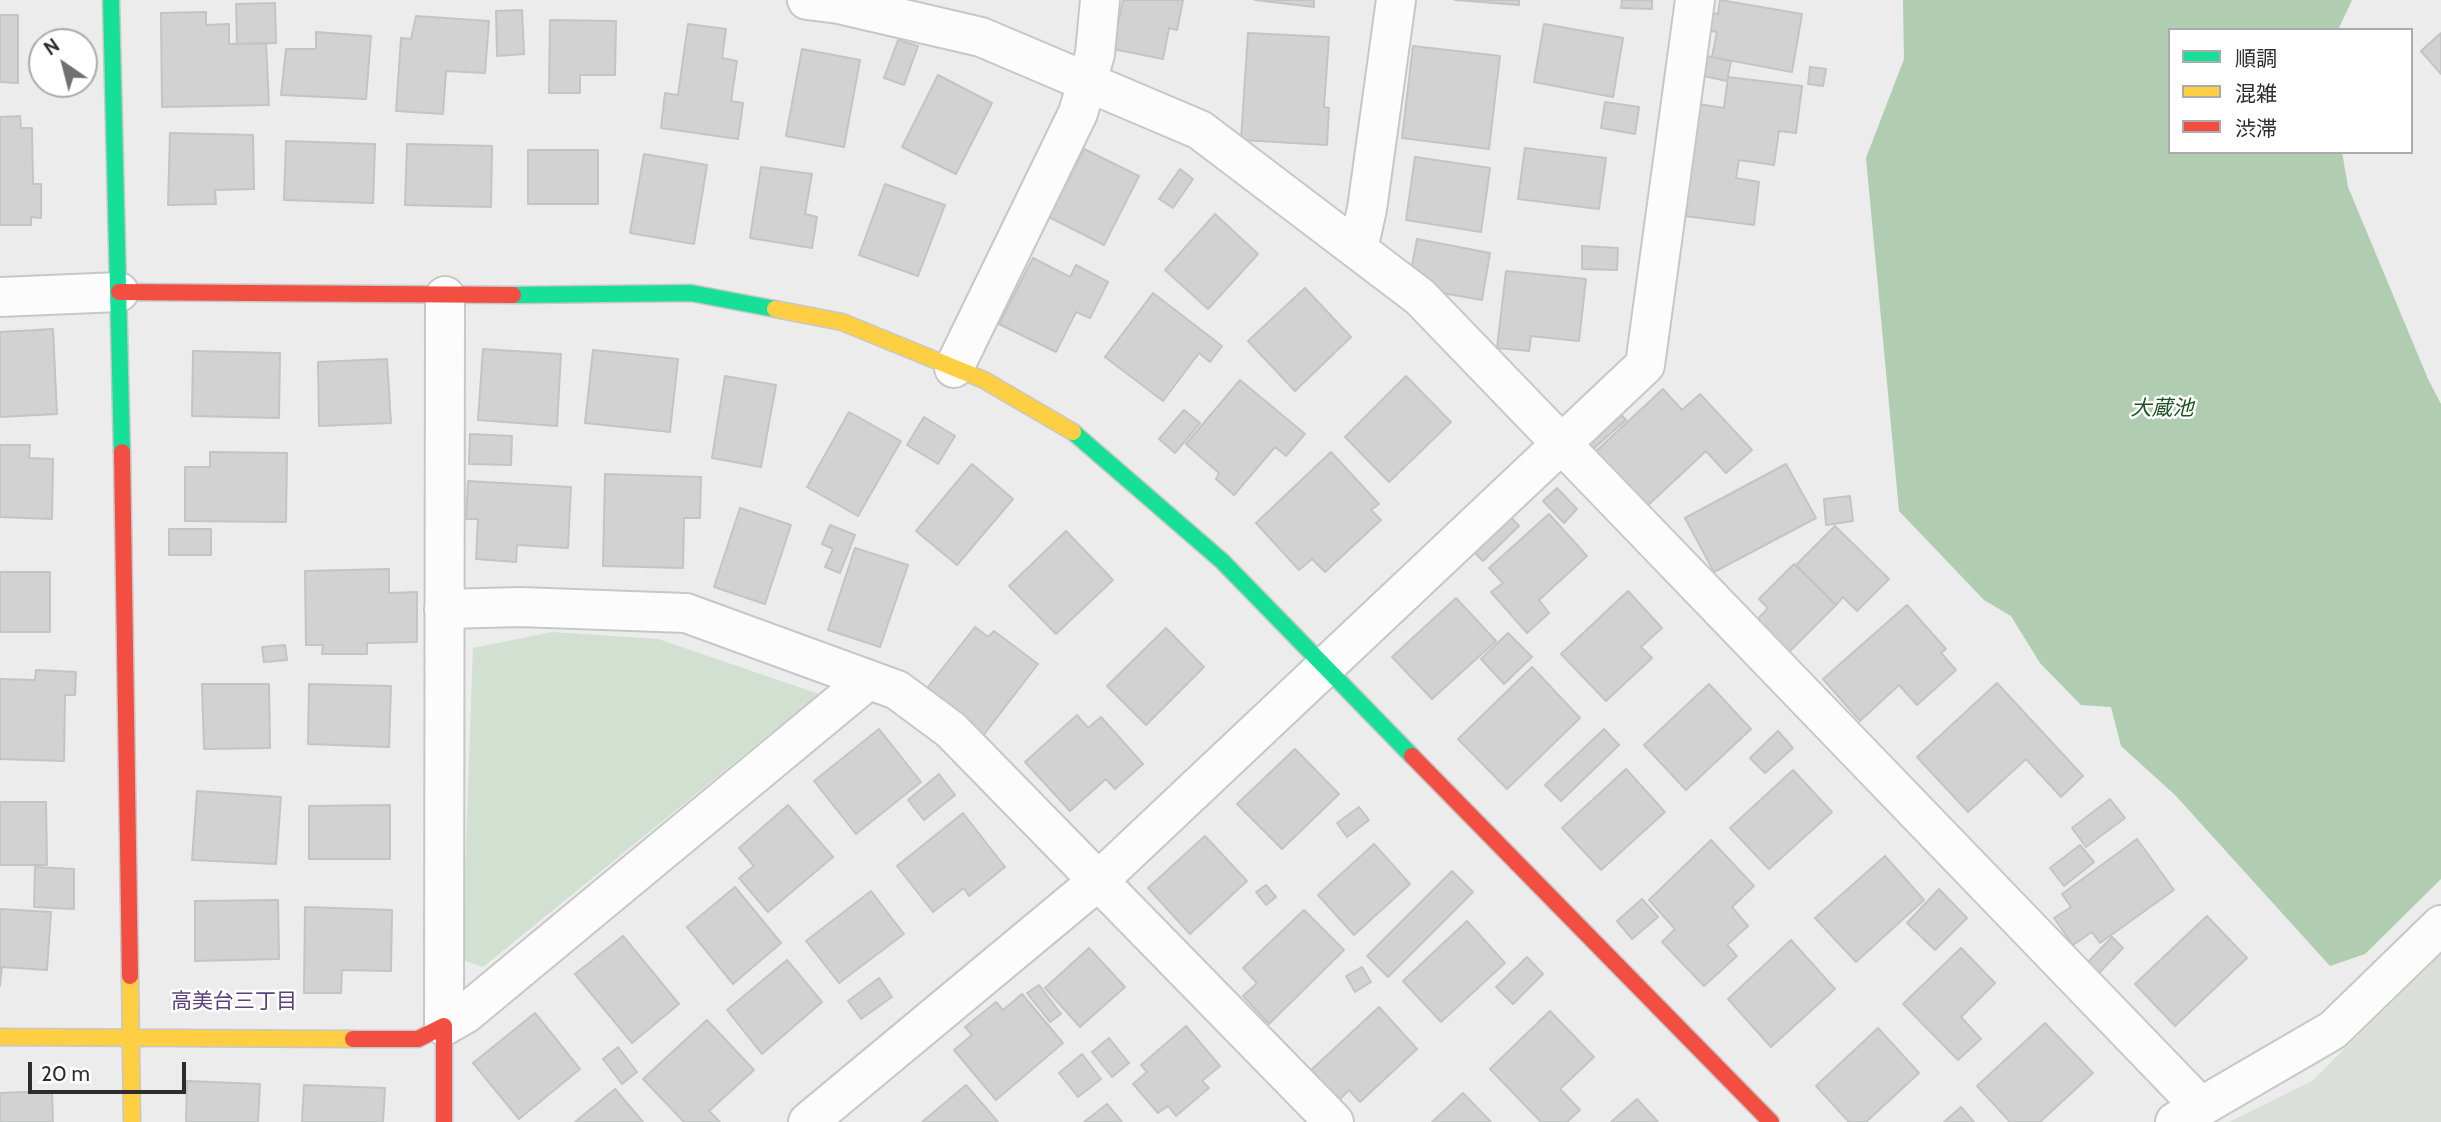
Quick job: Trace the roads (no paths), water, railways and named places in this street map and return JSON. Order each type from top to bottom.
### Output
[{"type":"street","points":[[111,0],[120,292],[132,1122]]},
{"type":"street","points":[[807,0],[839,4],[981,37],[1200,130],[1420,297],[1562,443],[2188,1114],[2333,1030],[2441,925]]},
{"type":"street","points":[[954,368],[1078,113],[1095,54],[1100,0]]},
{"type":"street","points":[[1358,249],[1367,209],[1396,0]]},
{"type":"street","points":[[808,1122],[1098,881],[1645,365],[1695,0]]},
{"type":"street","points":[[0,297],[120,292],[445,296],[691,293],[842,322],[984,380],[1076,434],[1222,561],[1770,1122]]},
{"type":"street","points":[[444,1122],[445,296]]},
{"type":"street","points":[[444,609],[520,607],[687,613],[897,690],[951,730],[1098,881],[1313,1115]]},
{"type":"street","points":[[0,1037],[418,1040],[465,1014],[868,680]]},
{"type":"water","name":"大蔵池","points":[[1903,0],[2352,0],[2339,28],[2168,28],[2168,154],[2342,154],[2348,187],[2428,379],[2441,404],[2441,879],[2365,954],[2330,966],[2175,795],[2121,746],[2111,707],[2081,705],[2040,663],[2011,616],[1984,600],[1899,511],[1866,158],[1904,59]]},
{"type":"district","name":"高美台三丁目","points":[[234,1002]]}]
